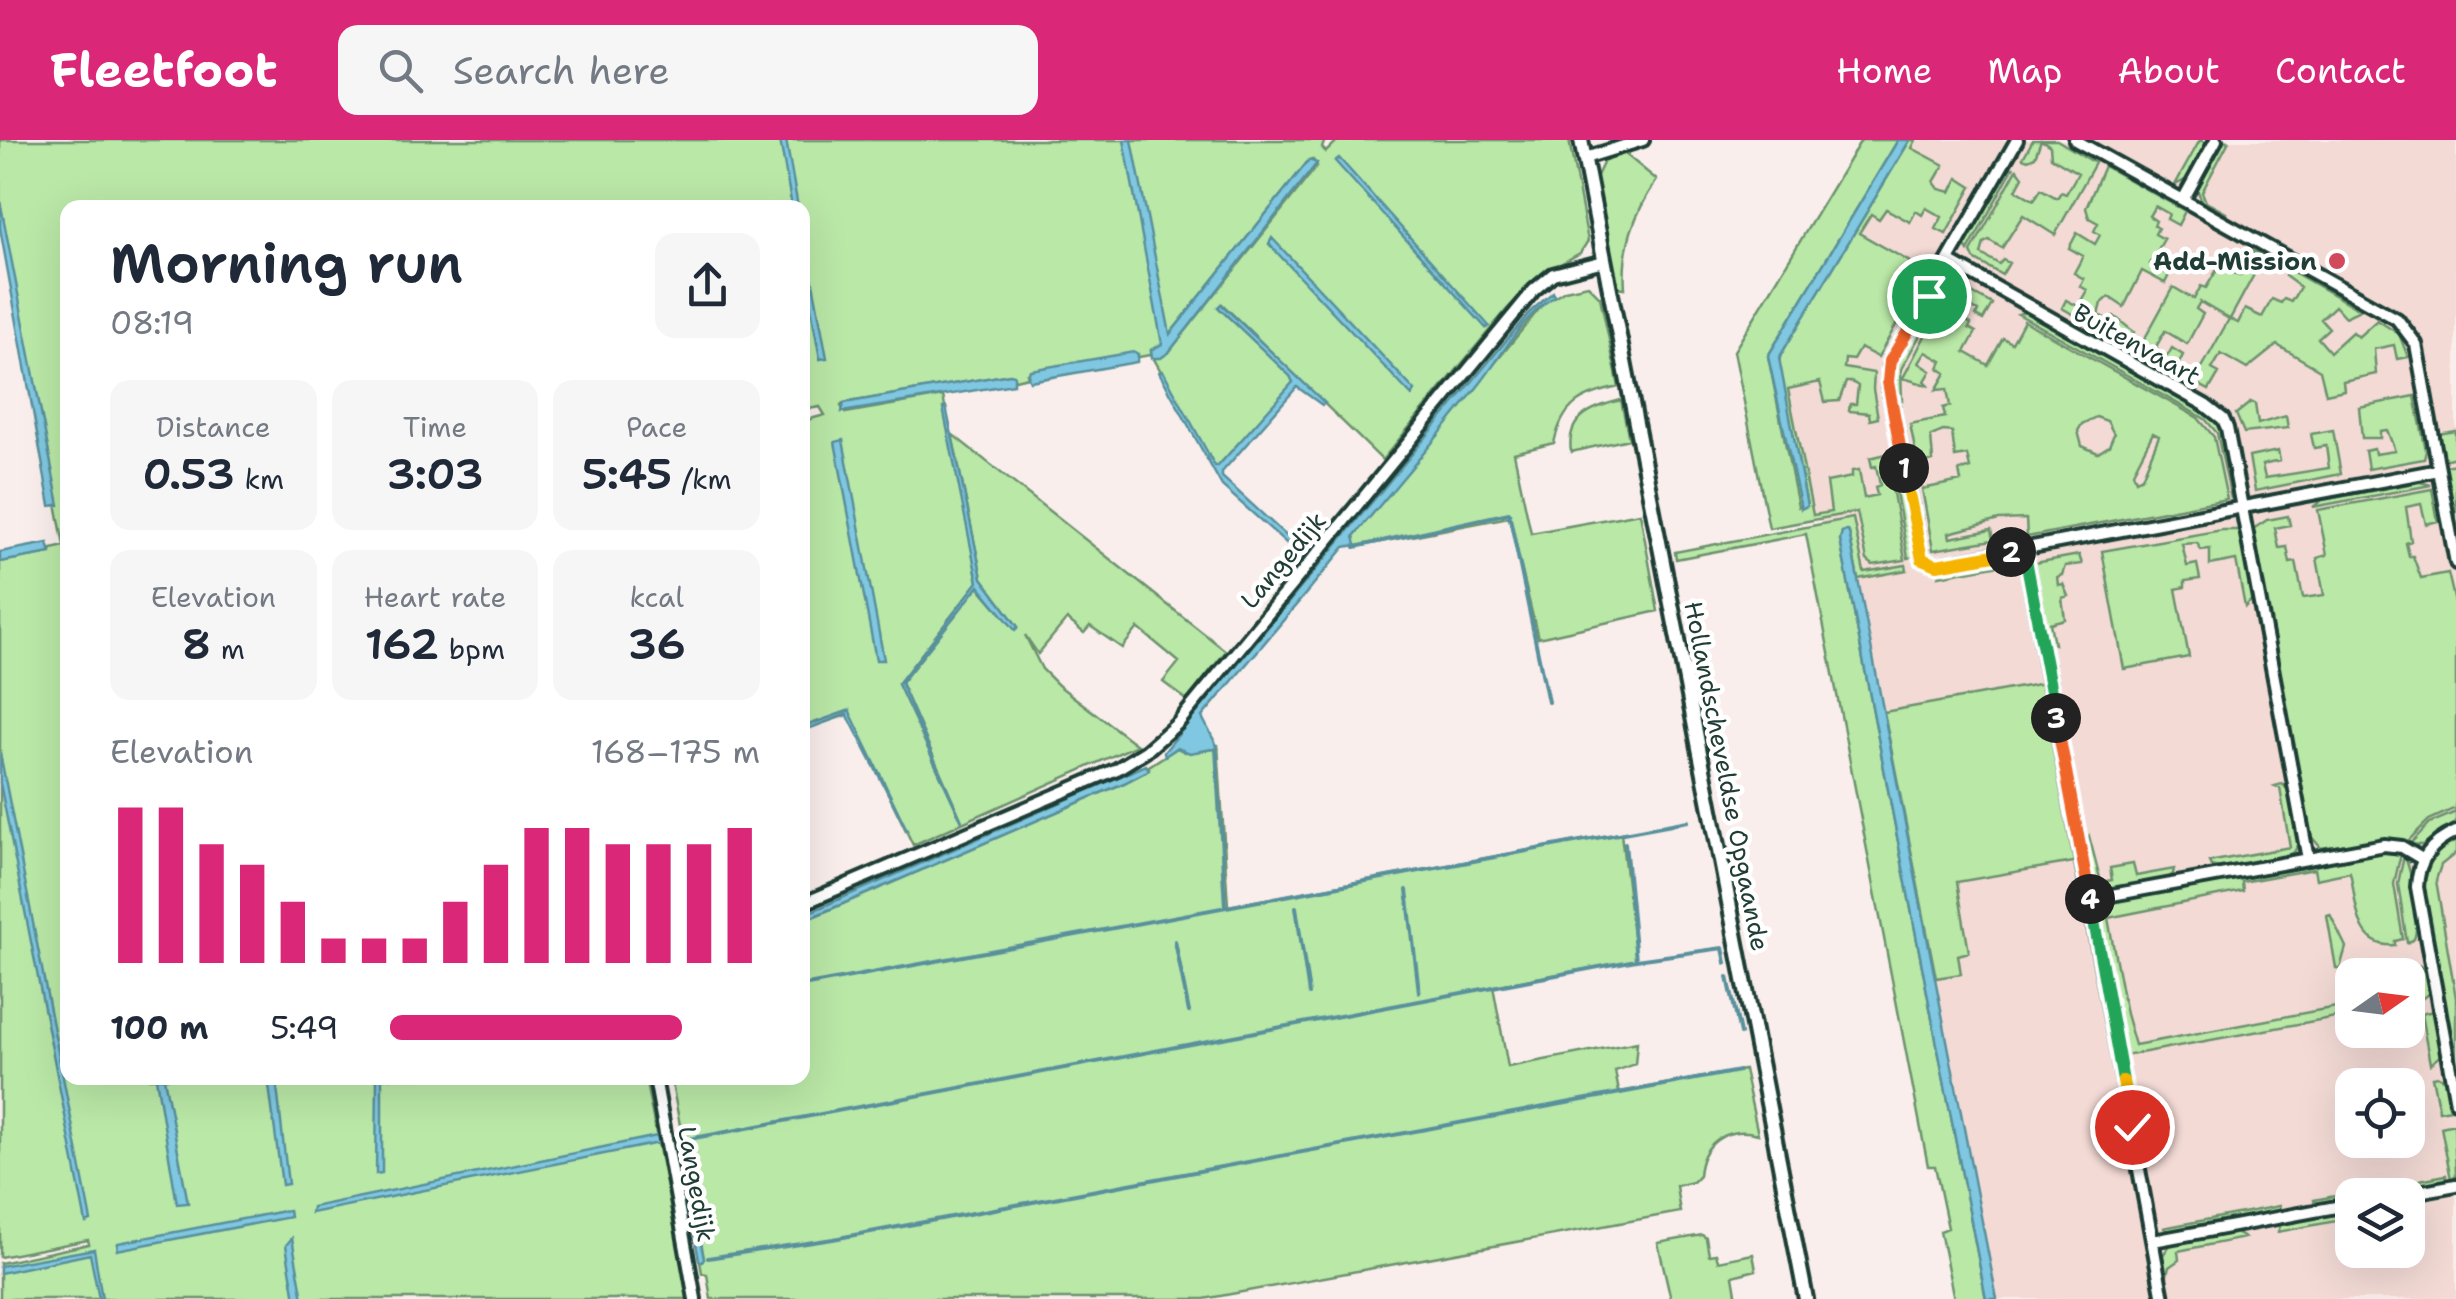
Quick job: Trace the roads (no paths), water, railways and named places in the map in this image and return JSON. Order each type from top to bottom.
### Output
[{"type":"street","points":[[1581,140],[1604,261]]},
{"type":"street","points":[[1584,158],[1643,140]]},
{"type":"street","points":[[2017,140],[1890,361],[1888,382],[1922,559],[1937,565],[2439,470]]},
{"type":"street","points":[[2075,140],[2397,319],[2408,330],[2416,344],[2456,563]]},
{"type":"street","points":[[2183,200],[2216,140]]},
{"type":"street","name":"Langedijk","points":[[810,901],[1117,769],[1146,751],[1178,723],[1534,290],[1553,274],[1604,261]]},
{"type":"street","name":"Hollandscheveldse Opgaande","points":[[1604,261],[1806,1299]]},
{"type":"street","name":"Buitenvaart","points":[[1949,262],[2214,411],[2228,428],[2308,859]]},
{"type":"street","points":[[2024,549],[2163,1299]]},
{"type":"street","points":[[2456,832],[2436,843],[2422,859],[2418,878],[2418,896],[2456,1102]]},
{"type":"street","points":[[2090,899],[2392,845],[2422,859]]},
{"type":"street","name":"Langedijk","points":[[656,1085],[695,1299]]},
{"type":"street","points":[[2425,1191],[2456,1185]]},
{"type":"street","points":[[2153,1242],[2335,1207]]},
{"type":"water","points":[[780,140],[786,140],[797,200],[791,200]]},
{"type":"water","points":[[1124,140],[1132,140],[1170,334],[1309,160],[1317,163],[1161,358],[1152,358],[1151,350],[1162,344]]},
{"type":"water","points":[[1898,140],[1910,140],[1779,358],[1807,506],[1801,509],[1768,356]]},
{"type":"water","points":[[1339,158],[1489,326],[1486,328],[1335,161]]},
{"type":"water","points":[[0,201],[59,505],[50,506],[0,228]]},
{"type":"water","points":[[1272,238],[1415,391],[1412,396],[1269,244]]},
{"type":"water","points":[[810,267],[827,358],[820,359],[810,303]]},
{"type":"water","points":[[1553,292],[1555,296],[1522,325],[1464,404],[1354,536],[1356,545],[1345,547],[1202,717],[1218,748],[1190,753],[1177,748],[1165,756],[1164,752],[1530,312]]},
{"type":"water","points":[[1221,304],[1325,403],[1322,405],[1297,387],[1222,472],[1222,477],[1305,553],[1302,557],[1222,486],[1159,372],[1163,371],[1218,466],[1293,382],[1218,307]]},
{"type":"water","points":[[1138,354],[1137,362],[1030,381],[1028,377],[1030,370]]},
{"type":"water","points":[[1014,375],[1014,384],[842,412],[844,403]]},
{"type":"water","points":[[946,407],[982,578],[1018,627],[1015,630],[979,586],[901,683],[962,822],[898,684],[978,582],[943,408]]},
{"type":"water","points":[[843,440],[884,660],[876,660],[835,442]]},
{"type":"water","points":[[1846,530],[1997,1299],[1986,1299],[1840,540]]},
{"type":"water","points":[[48,543],[51,553],[0,562],[0,552]]},
{"type":"water","points":[[850,710],[908,832],[847,714],[810,728],[810,724]]},
{"type":"water","points":[[0,753],[60,1062],[60,1085],[65,1085],[91,1221],[86,1223],[0,783]]},
{"type":"water","points":[[1146,765],[1149,770],[810,918],[810,912]]},
{"type":"water","points":[[157,1085],[165,1085],[188,1203],[177,1204]]},
{"type":"water","points":[[269,1085],[277,1085],[288,1184],[282,1185]]},
{"type":"water","points":[[377,1085],[382,1085],[382,1173],[376,1174]]},
{"type":"water","points":[[657,1136],[659,1143],[311,1213],[312,1207]]},
{"type":"water","points":[[683,1155],[704,1259],[702,1262],[680,1157]]},
{"type":"water","points":[[289,1210],[290,1217],[117,1250],[118,1243]]},
{"type":"water","points":[[292,1238],[303,1299],[295,1299],[286,1245]]},
{"type":"water","points":[[94,1249],[102,1299],[90,1254],[0,1273],[0,1266]]},
{"type":"waterway","points":[[1355,547],[1509,513],[1548,702]]},
{"type":"waterway","points":[[1216,749],[1225,907]]},
{"type":"waterway","points":[[810,985],[1688,821]]},
{"type":"waterway","points":[[689,1139],[1636,960],[1625,843]]},
{"type":"waterway","points":[[1407,890],[1419,992]]},
{"type":"waterway","points":[[1296,907],[1309,994]]},
{"type":"waterway","points":[[1175,941],[1189,1012]]},
{"type":"waterway","points":[[1636,960],[1723,948],[1726,963]]},
{"type":"waterway","points":[[1728,977],[1740,1034]]},
{"type":"waterway","points":[[708,1258],[833,1239],[1739,1071]]},
{"type":"place","name":"Add-Mission","points":[[2337,261]]}]
